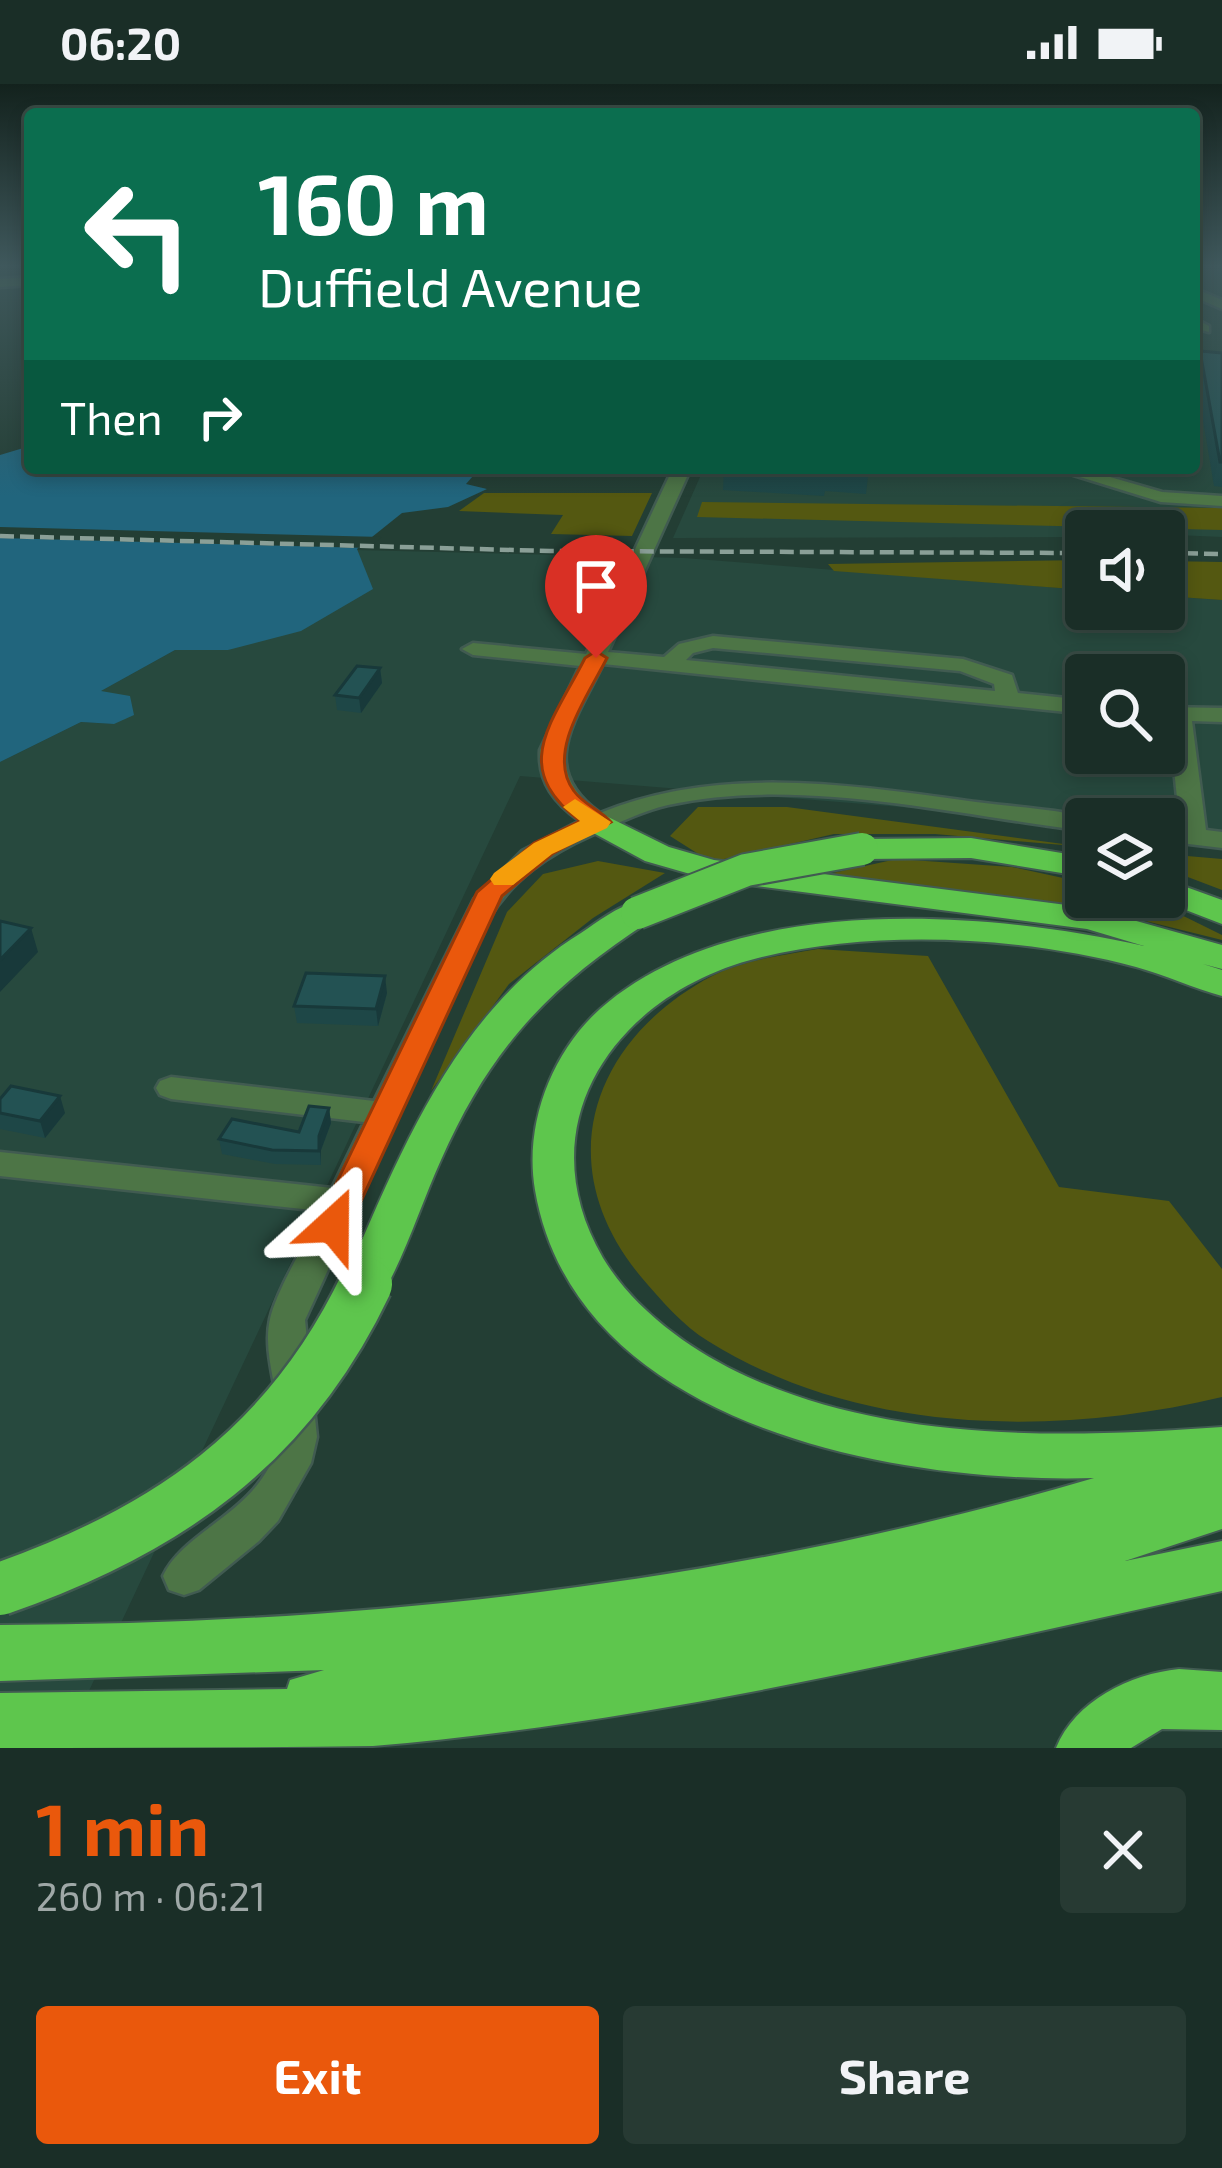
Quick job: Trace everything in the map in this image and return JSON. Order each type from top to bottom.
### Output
[{"type":"highway","points":[[598,822],[657,854],[712,870],[1090,919],[1222,957]]},
{"type":"highway","points":[[0,1589],[70,1564],[178,1508],[238,1461],[319,1372],[344,1332],[448,1094],[484,1040],[557,967],[638,913],[758,866],[862,849],[971,848],[1065,864]]},
{"type":"highway","points":[[1185,898],[1222,913]]},
{"type":"highway","points":[[1222,984],[1115,951],[992,934],[857,933],[753,948],[670,978],[630,1004],[602,1031],[566,1083],[554,1122],[551,1162],[556,1201],[569,1240],[608,1301],[672,1359],[758,1404],[860,1433],[972,1451],[1088,1455],[1222,1449]]},
{"type":"highway","points":[[0,1653],[300,1645],[528,1622],[747,1588],[1019,1524],[1222,1462]]},
{"type":"highway","points":[[225,1716],[372,1690],[513,1674],[692,1645],[896,1602],[1075,1552],[1222,1504]]},
{"type":"highway","points":[[0,1723],[369,1717],[639,1685],[1222,1565]]},
{"type":"highway","points":[[1086,1748],[1128,1710],[1184,1696],[1222,1701]]},
{"type":"street","points":[[598,822],[564,797],[550,769],[555,740],[679,474]]},
{"type":"street","points":[[1075,474],[1096,482],[1222,501]]},
{"type":"street","points":[[473,649],[1065,705]]},
{"type":"street","points":[[1185,714],[1222,715]]},
{"type":"street","points":[[1183,774],[1194,837]]},
{"type":"street","points":[[184,1576],[255,1518],[292,1463],[298,1437],[287,1320],[490,892],[543,848],[598,822],[676,797],[772,790],[1065,822]]},
{"type":"street","points":[[1185,836],[1222,840]]},
{"type":"street","points":[[171,1088],[384,1114]]},
{"type":"street","points":[[0,1164],[343,1201]]},
{"type":"shaded area","points":[[1200,342],[1222,342],[1222,356],[1200,354]]},
{"type":"shaded area","points":[[1200,368],[1222,370],[1222,537],[1185,535],[1185,510],[1065,510],[1065,537],[673,538],[701,474],[1200,474]]},
{"type":"shaded area","points":[[484,493],[652,493],[632,536],[551,534],[563,515],[459,511]]},
{"type":"shaded area","points":[[702,502],[1222,508],[1222,530],[1185,529],[1185,510],[1065,510],[1065,526],[697,517]]},
{"type":"shaded area","points":[[356,550],[684,558],[1065,588],[1065,630],[1185,630],[1185,597],[1222,600],[1222,832],[1185,829],[1185,798],[1065,798],[1065,820],[520,776],[62,1748],[0,1748],[0,762],[81,722],[114,724],[99,692],[175,650],[228,650]]},
{"type":"shaded area","points":[[1065,560],[1065,588],[834,571],[828,564]]},
{"type":"shaded area","points":[[1185,561],[1222,562],[1222,600],[1185,597]]},
{"type":"shaded area","points":[[698,807],[787,807],[1065,845],[935,834],[834,834],[711,862],[670,836]]},
{"type":"shaded area","points":[[1185,856],[1222,859],[1222,890],[1185,876]]},
{"type":"shaded area","points":[[897,859],[1012,867],[1065,878],[1065,904],[828,874]]},
{"type":"shaded area","points":[[598,861],[665,873],[593,918],[509,984],[431,1091],[507,912],[543,874]]},
{"type":"shaded area","points":[[1185,917],[1222,935],[1222,940],[1133,918]]},
{"type":"shaded area","points":[[818,949],[928,956],[1059,1187],[1169,1201],[1222,1269],[1222,1397],[1158,1410],[1025,1422],[892,1411],[828,1395],[766,1372],[699,1335],[657,1295],[613,1236],[596,1194],[591,1151],[596,1110],[611,1071],[636,1035],[670,1003],[712,976],[750,962]]},
{"type":"water","points":[[24,448],[24,474],[475,474],[466,484],[487,489],[448,507],[402,513],[357,549],[373,589],[301,631],[228,650],[175,650],[101,691],[130,696],[134,715],[114,724],[81,722],[0,762],[0,455]]},
{"type":"pier","points":[[0,527],[382,537],[368,548],[0,538]]},
{"type":"building","points":[[1200,351],[1222,353],[1222,462],[1220,462]]},
{"type":"building","points":[[357,666],[380,668],[359,698],[335,695]]},
{"type":"building","points":[[0,921],[31,928],[0,960]]},
{"type":"building","points":[[306,973],[385,976],[376,1009],[294,1006]]},
{"type":"building","points":[[11,1086],[60,1096],[40,1121],[0,1113],[0,1099]]},
{"type":"building","points":[[309,1106],[329,1108],[319,1151],[272,1150],[219,1139],[232,1119],[299,1132]]},
{"type":"railway","points":[[0,536],[550,551],[1065,553]]},
{"type":"railway","points":[[1185,553],[1222,554]]},
{"type":"slow traffic","points":[[503,879],[543,848],[598,822],[575,807]]},
{"type":"route","points":[[333,1225],[490,892],[543,848],[598,822],[564,797],[550,769],[555,740],[596,658]]}]
